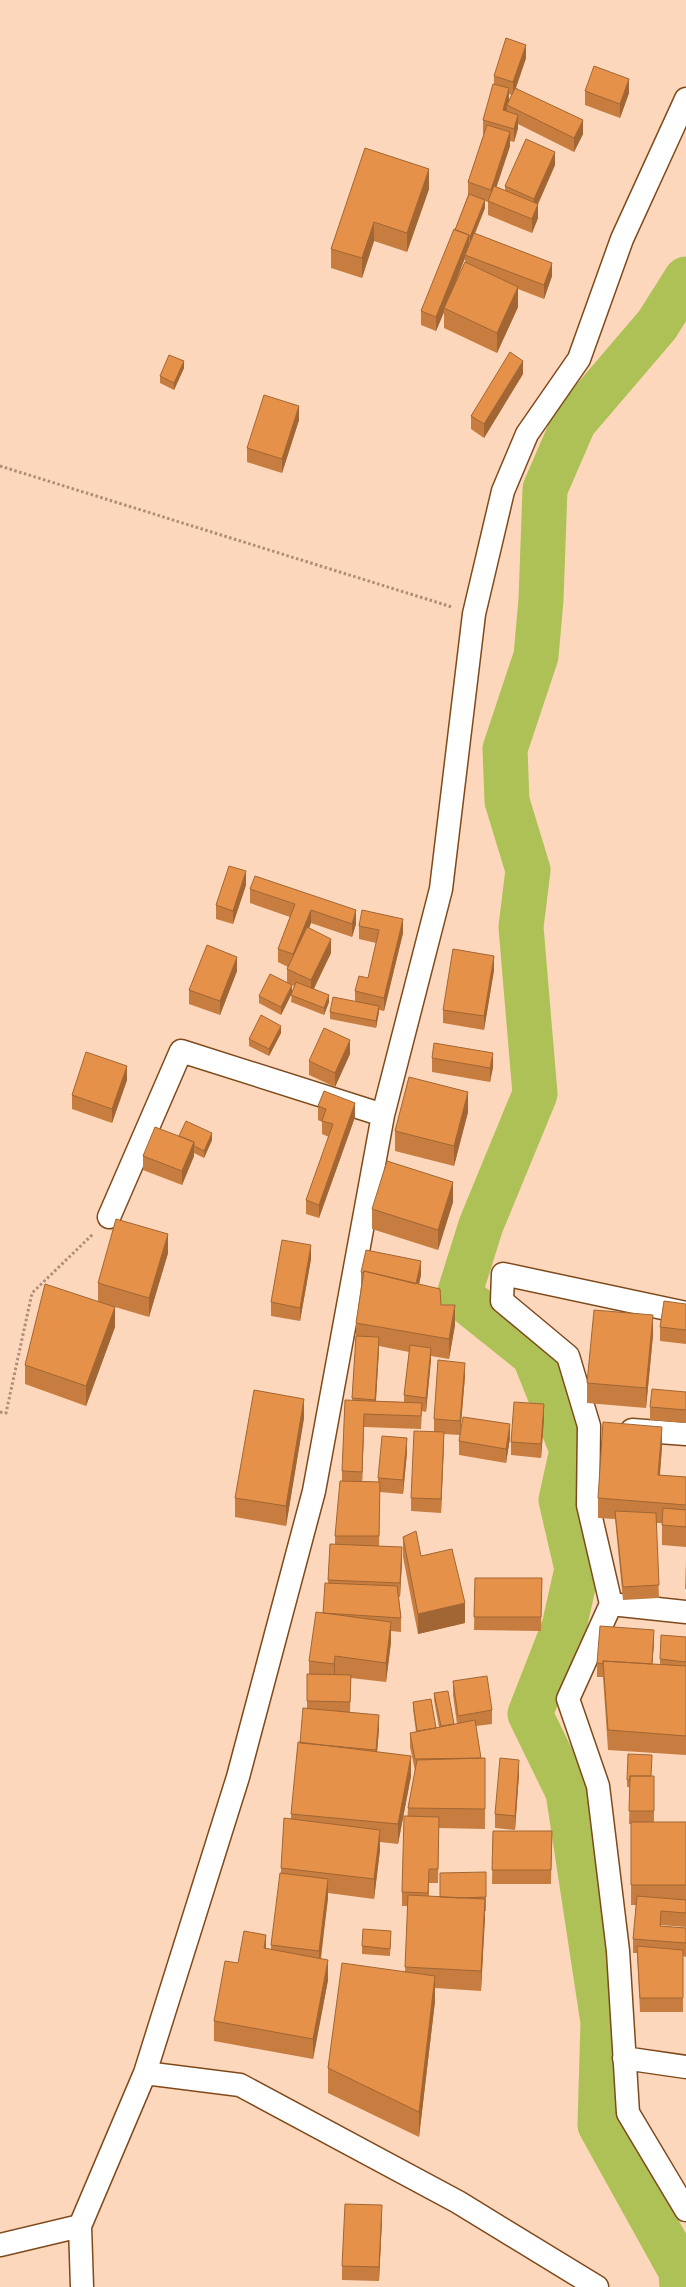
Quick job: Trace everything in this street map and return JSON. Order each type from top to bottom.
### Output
[{"type":"street","points":[[82,2287],[80,2226],[145,2073],[238,1777],[314,1491],[383,1115],[441,889],[474,614],[503,491],[527,434],[579,360],[622,239],[686,99]]},
{"type":"street","points":[[109,1218],[182,1051],[383,1115]]},
{"type":"street","points":[[686,1314],[503,1274],[502,1301],[568,1356],[588,1426],[588,1505],[611,1604],[568,1699],[598,1786],[618,1951],[628,2113],[686,2210]]},
{"type":"street","points":[[588,1426],[686,1434]]},
{"type":"street","points":[[611,1604],[686,1612]]},
{"type":"street","points":[[624,2058],[686,2067]]},
{"type":"street","points":[[145,2073],[240,2085],[458,2202],[597,2287]]},
{"type":"street","points":[[0,2245],[80,2226]]},
{"type":"path","points":[[0,466],[474,614]]},
{"type":"path","points":[[0,1412],[6,1413],[32,1293],[109,1218]]},
{"type":"building","points":[[506,38],[526,45],[513,82],[494,76]]},
{"type":"building","points":[[594,66],[629,79],[620,104],[585,91]]},
{"type":"building","points":[[493,84],[509,88],[503,110],[518,115],[514,129],[483,120]]},
{"type":"building","points":[[515,88],[583,120],[574,138],[507,105]]},
{"type":"building","points":[[487,125],[510,132],[491,190],[468,182]]},
{"type":"building","points":[[526,139],[555,152],[534,199],[505,186]]},
{"type":"building","points":[[365,148],[429,169],[407,233],[374,222],[362,258],[331,249]]},
{"type":"building","points":[[494,186],[538,204],[532,219],[488,201]]},
{"type":"building","points":[[469,194],[485,200],[470,237],[455,230]]},
{"type":"building","points":[[454,229],[469,235],[436,317],[421,311]]},
{"type":"building","points":[[474,233],[552,263],[544,285],[465,255]]},
{"type":"building","points":[[465,262],[518,287],[497,333],[444,308]]},
{"type":"building","points":[[510,352],[523,361],[484,424],[471,416]]},
{"type":"building","points":[[169,355],[184,361],[174,383],[160,376]]},
{"type":"building","points":[[264,395],[299,406],[282,459],[247,448]]},
{"type":"building","points":[[229,866],[246,871],[233,911],[216,905]]},
{"type":"building","points":[[255,876],[356,910],[352,924],[311,910],[293,954],[278,949],[295,904],[250,889]]},
{"type":"building","points":[[362,910],[403,919],[384,998],[355,991],[359,976],[368,978],[379,930],[359,926]]},
{"type":"building","points":[[307,927],[331,939],[311,980],[287,969]]},
{"type":"building","points":[[207,945],[237,957],[220,1001],[189,990]]},
{"type":"building","points":[[453,949],[494,956],[484,1016],[443,1010]]},
{"type":"building","points":[[270,974],[292,985],[281,1007],[259,996]]},
{"type":"building","points":[[296,982],[329,995],[324,1008],[291,995]]},
{"type":"building","points":[[333,997],[379,1006],[376,1021],[330,1012]]},
{"type":"building","points":[[261,1015],[281,1026],[269,1049],[249,1039]]},
{"type":"building","points":[[324,1028],[350,1040],[335,1073],[309,1061]]},
{"type":"building","points":[[434,1043],[493,1053],[490,1068],[432,1058]]},
{"type":"building","points":[[86,1052],[127,1066],[112,1109],[72,1095]]},
{"type":"building","points":[[409,1077],[468,1092],[454,1146],[395,1131]]},
{"type":"building","points":[[324,1091],[355,1103],[319,1205],[306,1200],[333,1124],[322,1121],[326,1109],[318,1106]]},
{"type":"building","points":[[186,1121],[212,1133],[204,1151],[194,1146],[194,1142],[179,1136]]},
{"type":"building","points":[[155,1127],[194,1142],[182,1171],[143,1156]]},
{"type":"building","points":[[387,1161],[453,1182],[438,1230],[372,1209]]},
{"type":"building","points":[[116,1219],[168,1234],[149,1298],[98,1283]]},
{"type":"building","points":[[282,1240],[311,1245],[300,1308],[271,1302]]},
{"type":"building","points":[[366,1250],[421,1261],[416,1284],[364,1271],[363,1273],[361,1272]]},
{"type":"building","points":[[364,1271],[440,1289],[441,1305],[455,1305],[449,1339],[356,1323]]},
{"type":"building","points":[[45,1284],[115,1307],[86,1386],[25,1365]]},
{"type":"building","points":[[664,1301],[686,1304],[686,1330],[660,1327]]},
{"type":"building","points":[[594,1310],[653,1315],[646,1388],[587,1383]]},
{"type":"building","points":[[356,1336],[379,1337],[375,1400],[352,1398]]},
{"type":"building","points":[[410,1345],[431,1348],[426,1398],[404,1395]]},
{"type":"building","points":[[438,1360],[465,1363],[460,1421],[434,1419]]},
{"type":"building","points":[[652,1389],[686,1392],[686,1410],[650,1407]]},
{"type":"building","points":[[254,1390],[304,1399],[286,1506],[235,1498]]},
{"type":"building","points":[[345,1400],[422,1403],[421,1416],[364,1414],[362,1472],[342,1471]]},
{"type":"building","points":[[514,1402],[544,1404],[541,1444],[511,1442]]},
{"type":"building","points":[[463,1417],[510,1424],[506,1449],[459,1441]]},
{"type":"building","points":[[603,1422],[662,1427],[658,1475],[686,1477],[686,1505],[598,1498]]},
{"type":"building","points":[[414,1431],[444,1432],[441,1499],[411,1498]]},
{"type":"building","points":[[382,1436],[407,1438],[403,1480],[378,1478]]},
{"type":"building","points":[[340,1481],[380,1482],[379,1536],[335,1536]]},
{"type":"building","points":[[663,1508],[686,1510],[686,1527],[662,1525]]},
{"type":"building","points":[[615,1511],[656,1513],[659,1585],[623,1587]]},
{"type":"building","points":[[416,1531],[421,1556],[452,1549],[465,1603],[418,1614],[403,1537]]},
{"type":"building","points":[[330,1544],[402,1547],[400,1583],[328,1580]]},
{"type":"building","points":[[475,1578],[542,1578],[541,1617],[474,1617]]},
{"type":"building","points":[[325,1583],[397,1586],[401,1618],[323,1613]]},
{"type":"building","points":[[316,1612],[391,1622],[386,1663],[335,1656],[334,1664],[309,1661]]},
{"type":"building","points":[[600,1626],[654,1630],[652,1664],[603,1661],[603,1664],[597,1663]]},
{"type":"building","points":[[661,1635],[686,1637],[686,1662],[660,1659]]},
{"type":"building","points":[[603,1661],[686,1666],[686,1736],[608,1730]]},
{"type":"building","points":[[307,1674],[351,1675],[350,1702],[307,1701]]},
{"type":"building","points":[[487,1676],[492,1710],[458,1716],[453,1681]]},
{"type":"building","points":[[448,1691],[454,1724],[441,1726],[434,1693]]},
{"type":"building","points":[[431,1699],[436,1728],[417,1731],[413,1702]]},
{"type":"building","points":[[303,1708],[379,1715],[376,1750],[300,1743]]},
{"type":"building","points":[[475,1720],[481,1758],[415,1759],[410,1733]]},
{"type":"building","points":[[298,1742],[411,1756],[398,1824],[291,1814]]},
{"type":"building","points":[[628,1754],[652,1755],[651,1776],[630,1776],[630,1780],[627,1780]]},
{"type":"building","points":[[485,1758],[485,1809],[408,1808],[417,1760]]},
{"type":"building","points":[[500,1758],[519,1760],[515,1816],[495,1814]]},
{"type":"building","points":[[630,1776],[654,1776],[654,1811],[629,1811]]},
{"type":"building","points":[[404,1816],[439,1817],[438,1869],[429,1869],[428,1893],[402,1892]]},
{"type":"building","points":[[284,1818],[380,1830],[374,1879],[281,1868]]},
{"type":"building","points":[[631,1822],[686,1822],[686,1885],[631,1885]]},
{"type":"building","points":[[493,1831],[552,1831],[551,1870],[492,1870]]},
{"type":"building","points":[[486,1872],[486,1897],[440,1897],[440,1873]]},
{"type":"building","points":[[280,1873],[328,1879],[319,1951],[271,1945]]},
{"type":"building","points":[[408,1895],[485,1899],[481,1971],[405,1967]]},
{"type":"building","points":[[637,1896],[686,1900],[686,1913],[661,1911],[660,1926],[686,1928],[686,1943],[633,1939]]},
{"type":"building","points":[[363,1929],[391,1931],[390,1949],[362,1946]]},
{"type":"building","points":[[244,1931],[266,1935],[264,1948],[328,1960],[313,2039],[214,2021],[225,1961],[238,1963]]},
{"type":"building","points":[[637,1946],[683,1950],[683,1998],[640,1998]]},
{"type":"building","points":[[342,1963],[435,1976],[419,2112],[328,2068]]},
{"type":"building","points":[[345,2204],[382,2205],[379,2267],[342,2266]]},
{"type":"waterway","points":[[682,2287],[681,2271],[600,2125],[603,2022],[568,1792],[530,1714],[564,1627],[577,1569],[561,1500],[572,1450],[534,1355],[459,1295],[481,1225],[535,1094],[521,927],[528,870],[507,801],[505,749],[536,656],[541,600],[545,489],[574,422],[657,325],[686,279]]}]
